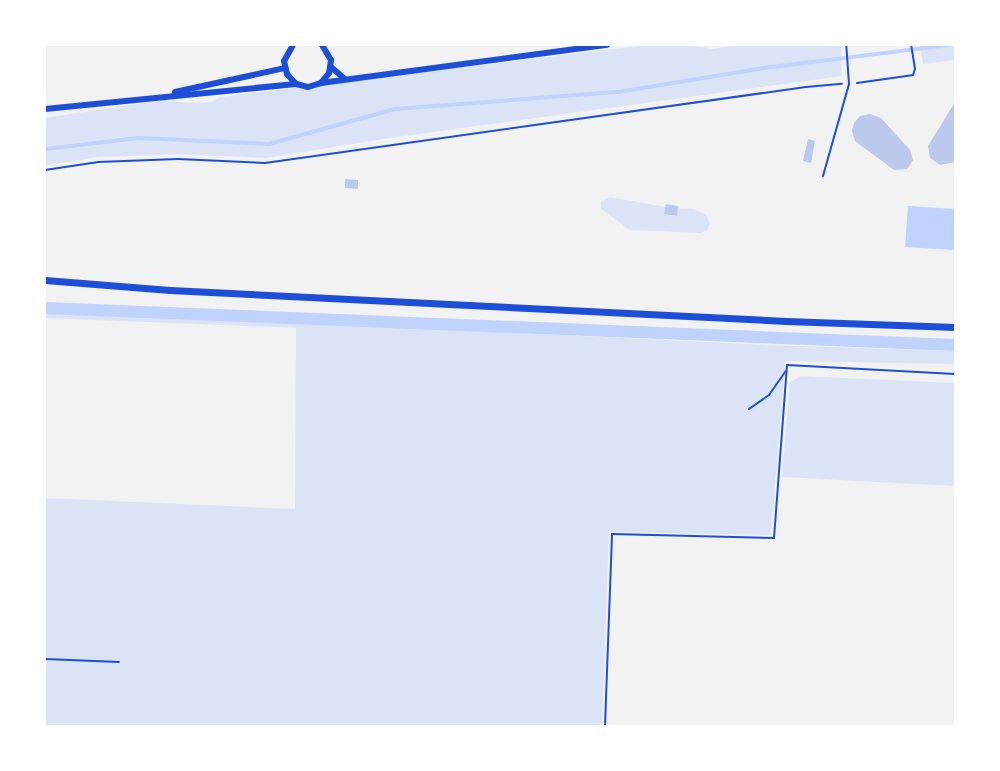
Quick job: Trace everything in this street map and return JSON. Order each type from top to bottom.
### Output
[{"type":"main road","points":[[45,280],[170,290],[786,321],[955,327]]},
{"type":"street","points":[[293,45],[286,53],[285,68],[296,84]]},
{"type":"street","points":[[322,45],[329,54],[331,67],[345,79]]},
{"type":"street","points":[[45,109],[296,84],[308,87],[345,79],[607,45]]},
{"type":"street","points":[[321,83],[331,67]]},
{"type":"street","points":[[145,99],[285,68]]},
{"type":"lane","points":[[285,45],[286,53]]},
{"type":"lane","points":[[823,176],[849,84],[846,45]]},
{"type":"path","points":[[45,170],[109,161],[178,159],[265,163],[806,87],[849,84],[911,75],[915,69],[911,45]]},
{"type":"path","points":[[787,365],[955,374]]},
{"type":"path","points":[[749,409],[770,395],[785,374],[787,365]]},
{"type":"path","points":[[605,726],[612,534],[774,538],[787,365]]},
{"type":"path","points":[[45,659],[119,662]]},
{"type":"shaded area","points":[[647,45],[690,45],[713,49],[733,45],[841,45],[842,76],[390,138],[265,158],[179,154],[98,157],[45,166],[45,118],[163,100],[190,103],[212,102],[220,97]]},
{"type":"shaded area","points":[[920,45],[955,45],[955,60],[923,64]]},
{"type":"shaded area","points":[[610,197],[671,208],[694,209],[706,215],[710,224],[707,230],[701,233],[630,230],[601,209],[601,201]]},
{"type":"shaded area","points":[[45,310],[768,345],[955,351],[955,364],[785,361],[771,535],[609,532],[602,726],[45,726],[45,498],[295,509],[296,328],[45,318]]},
{"type":"shaded area","points":[[801,376],[955,383],[955,486],[782,477],[790,382]]},
{"type":"water","points":[[908,206],[955,209],[955,250],[905,247]]},
{"type":"building","points":[[955,102],[955,162],[940,165],[930,158],[928,146]]},
{"type":"building","points":[[870,114],[881,118],[910,150],[913,160],[907,169],[894,170],[855,141],[852,131],[854,123],[860,116]]},
{"type":"building","points":[[808,139],[815,141],[811,163],[803,161]]},
{"type":"building","points":[[345,179],[358,180],[358,189],[345,188]]},
{"type":"building","points":[[666,204],[678,206],[677,216],[664,214]]},
{"type":"waterway","points":[[45,149],[138,138],[269,144],[395,109],[618,92],[764,68],[948,45]]},
{"type":"waterway","points":[[45,308],[955,345]]}]
